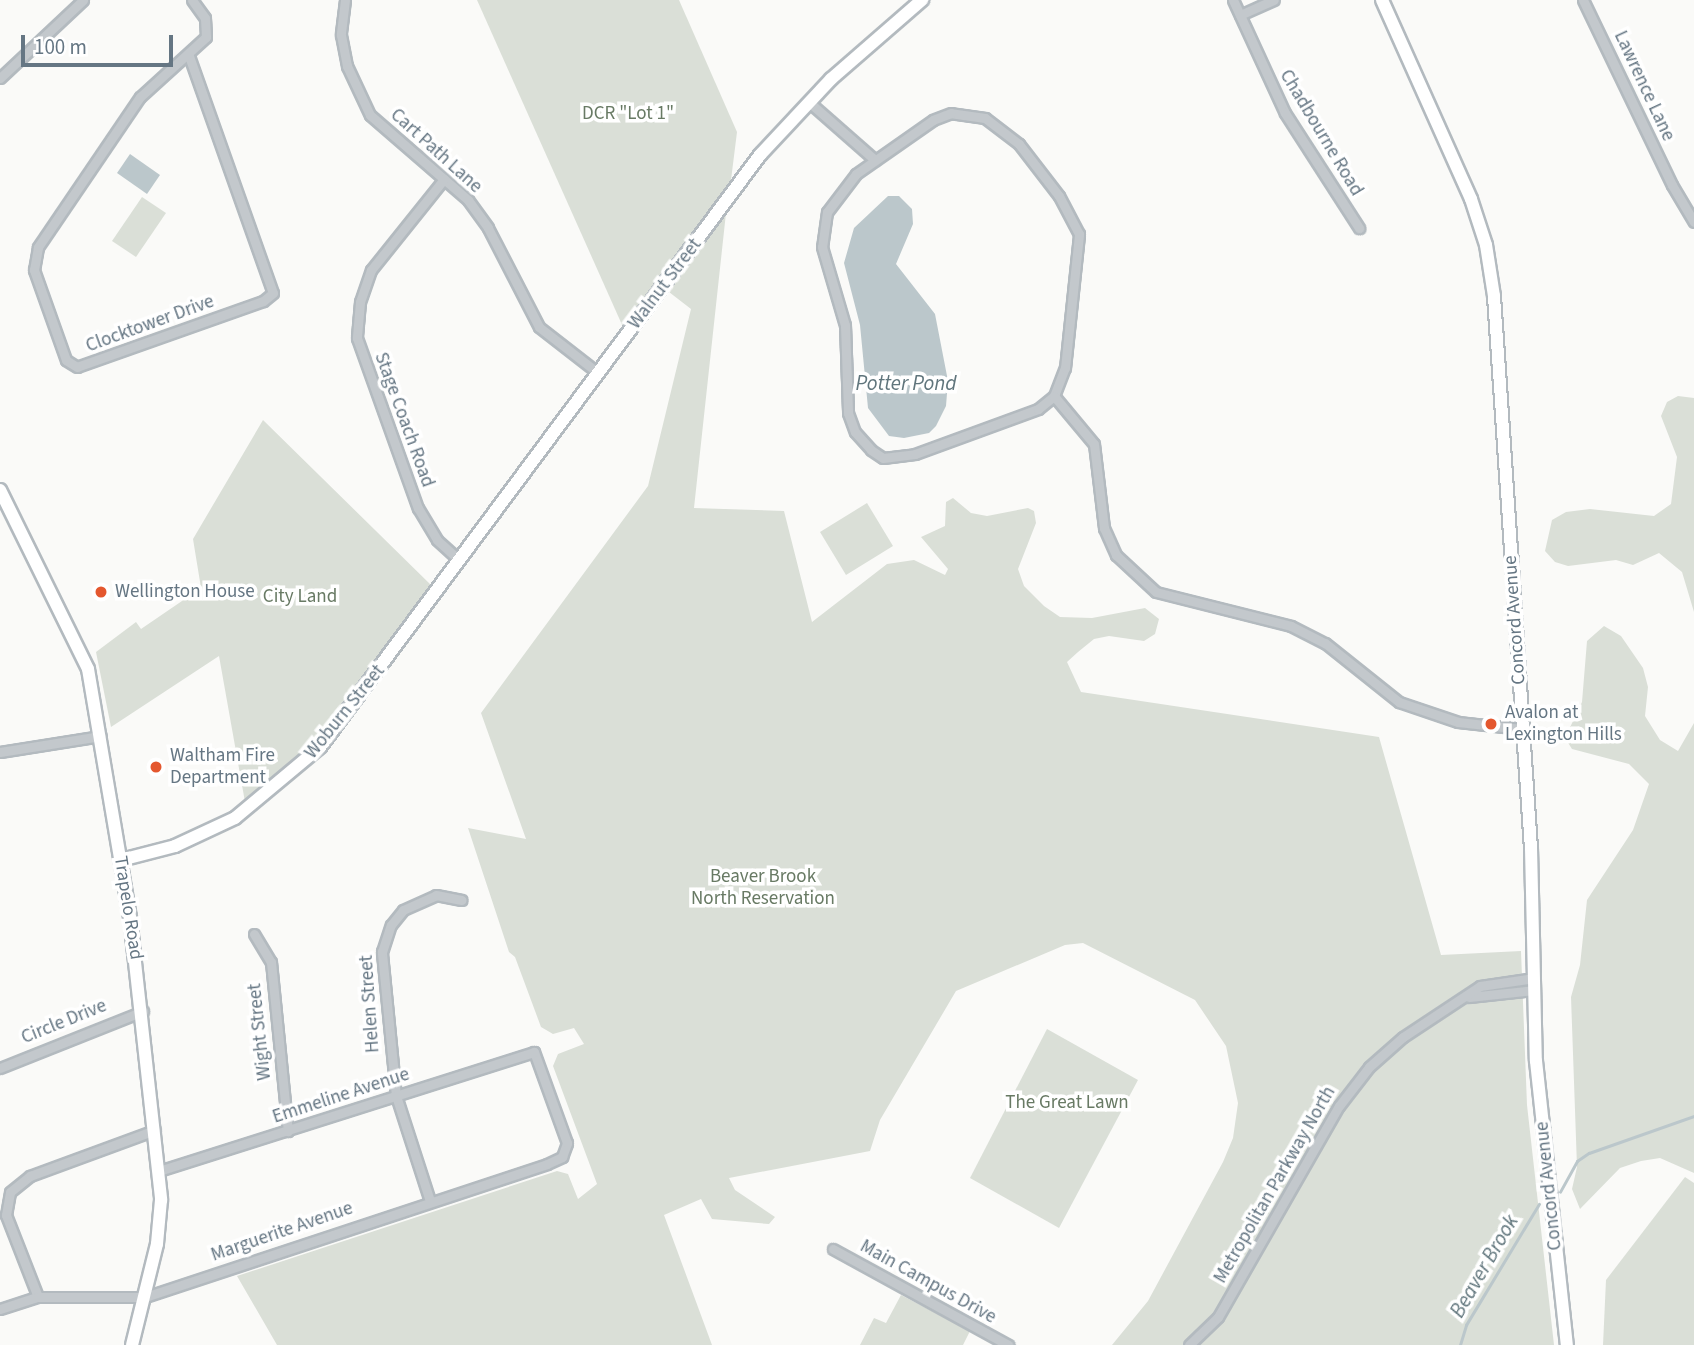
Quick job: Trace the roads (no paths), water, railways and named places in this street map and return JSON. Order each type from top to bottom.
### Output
[{"type":"main road","name":"Walnut Street","points":[[435,593],[757,159],[808,102],[922,0]]},
{"type":"main road","name":"Concord Avenue","points":[[1382,0],[1463,178],[1486,245],[1494,296],[1522,729],[1542,1132],[1567,1345]]},
{"type":"main road","name":"Trapelo Road","points":[[0,489],[83,653],[101,736],[121,860],[143,1012],[159,1171],[160,1223],[132,1345]]},
{"type":"main road","name":"Woburn Street","points":[[121,860],[151,854],[215,828],[282,782],[343,720],[435,593]]},
{"type":"street","points":[[0,78],[83,0]]},
{"type":"street","name":"Clocktower Drive","points":[[189,56],[273,293],[85,367],[70,365],[34,270],[38,247],[140,97],[189,56],[208,28],[192,0]]},
{"type":"street","name":"Cart Path Lane","points":[[345,0],[341,35],[356,93],[388,135],[468,200],[488,228],[539,327],[598,373]]},
{"type":"street","name":"Chadbourne Road","points":[[1233,0],[1285,114],[1359,228]]},
{"type":"street","points":[[1240,15],[1274,0]]},
{"type":"street","name":"Lawrence Lane","points":[[1583,0],[1671,185],[1694,222]]},
{"type":"street","points":[[808,102],[875,160]]},
{"type":"street","points":[[951,113],[972,113],[1003,130],[1039,169],[1079,234],[1065,368],[1054,396],[1038,409],[896,457],[883,458],[855,432],[846,385],[845,326],[822,247],[827,212],[839,191],[875,160],[933,120],[951,113]]},
{"type":"street","name":"Stage Coach Road","points":[[444,179],[371,270],[359,302],[357,338],[421,517],[437,540],[459,560]]},
{"type":"street","points":[[1054,396],[1094,444],[1104,528],[1116,555],[1156,592],[1291,625],[1325,643],[1399,702],[1458,722],[1522,729]]},
{"type":"street","points":[[0,752],[101,736]]},
{"type":"street","name":"Helen Street","points":[[430,1201],[396,1096],[382,983],[385,940],[403,910],[421,900],[448,895],[462,900]]},
{"type":"street","name":"Wight Street","points":[[254,934],[271,962],[288,1131]]},
{"type":"street","name":"Metropolitan Parkway North","points":[[1189,1345],[1219,1317],[1353,1086],[1403,1037],[1490,982],[1534,984]]},
{"type":"street","name":"Circle Drive","points":[[0,1068],[143,1012]]},
{"type":"street","name":"Emmeline Avenue","points":[[159,1171],[534,1052],[565,1135],[566,1150]]},
{"type":"street","points":[[38,1297],[6,1215],[10,1192],[30,1176],[155,1130]]},
{"type":"street","name":"Marguerite Avenue","points":[[0,1309],[38,1297],[145,1297],[547,1164],[566,1150]]},
{"type":"street","name":"Main Campus Drive","points":[[832,1249],[1008,1345]]},
{"type":"water","points":[[130,154],[160,175],[147,194],[117,173]]},
{"type":"water","name":"Potter Pond","points":[[888,196],[899,196],[912,209],[913,224],[896,264],[935,314],[948,381],[946,406],[936,426],[929,433],[904,438],[889,436],[868,408],[860,325],[844,263],[854,228]]},
{"type":"waterway","name":"Beaver Brook","points":[[1560,1192],[1577,1161],[1589,1153],[1694,1116]]},
{"type":"waterway","name":"Beaver Brook","points":[[1460,1345],[1466,1325],[1539,1204]]},
{"type":"place","name":"Wellington House","points":[[101,592]]},
{"type":"place","name":"Avalon at Lexington Hills","points":[[1491,724]]},
{"type":"place","name":"Waltham Fire Department","points":[[156,767]]},
{"type":"park label","name":"DCR \"Lot 1\"","points":[[628,114]]},
{"type":"park label","name":"City Land","points":[[300,597]]},
{"type":"park label","name":"Beaver Brook North Reservation","points":[[763,888]]},
{"type":"park label","name":"The Great Lawn","points":[[1067,1103]]}]
